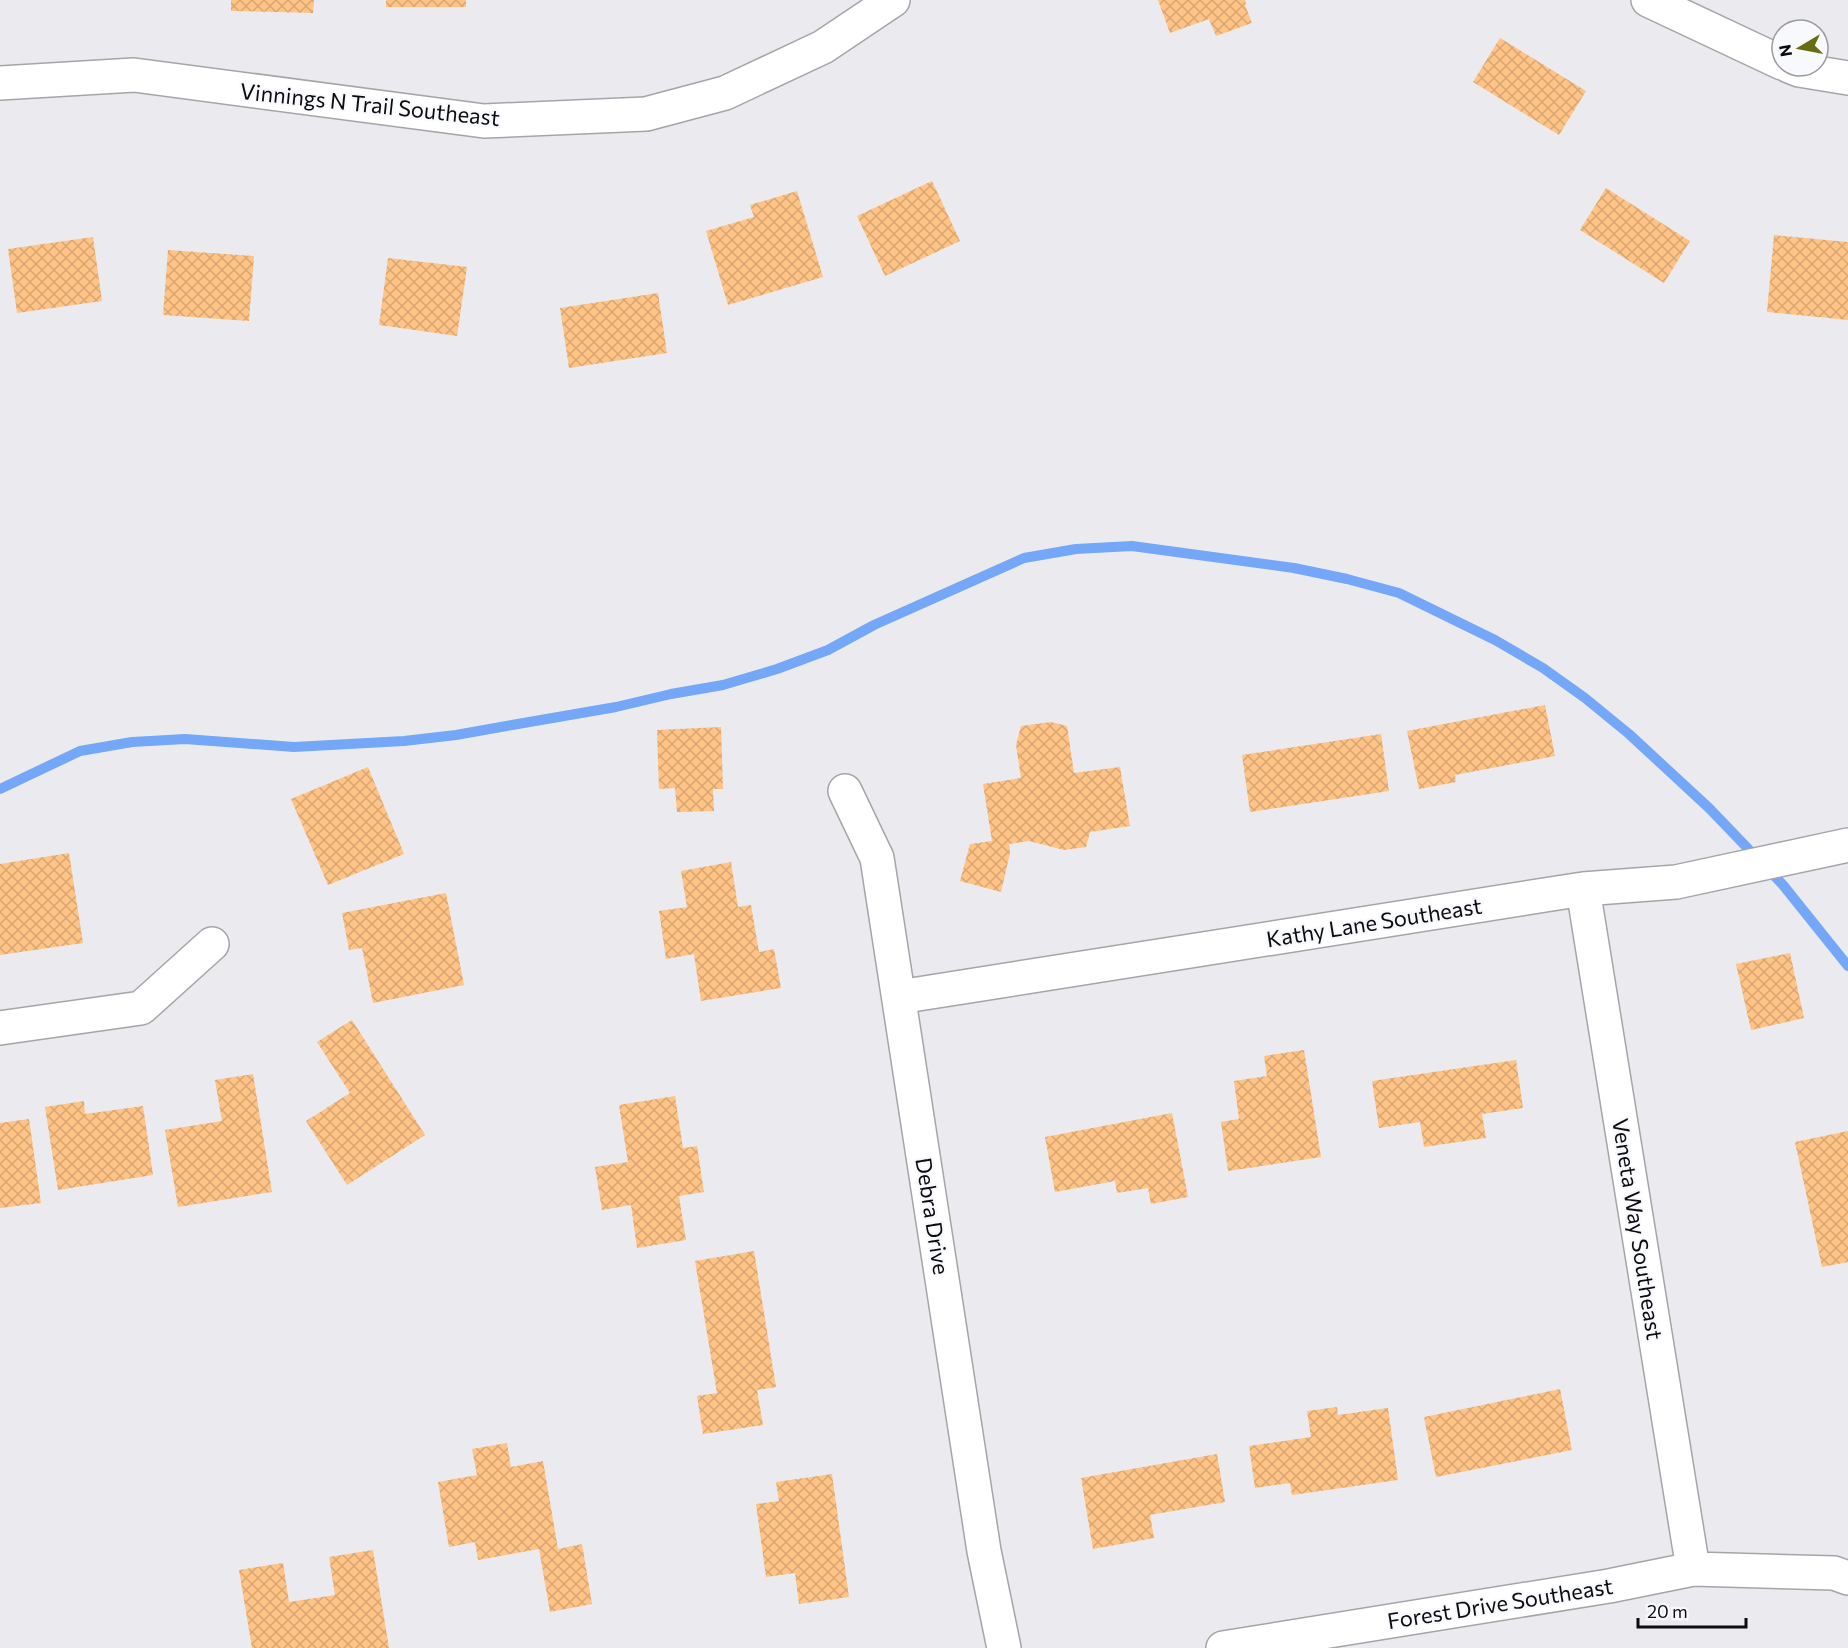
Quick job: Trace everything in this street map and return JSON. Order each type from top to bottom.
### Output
[{"type":"street","name":"Vinnings N Trail Southeast","points":[[0,83],[134,75],[484,121],[646,114],[725,93],[823,47],[893,0]]},
{"type":"street","points":[[1648,0],[1770,57]]},
{"type":"street","points":[[1830,75],[1848,78]]},
{"type":"street","name":"Debra Drive","points":[[845,791],[877,858],[984,1551],[1004,1648]]},
{"type":"street","name":"Kathy Lane Southeast","points":[[899,997],[1583,889],[1676,882],[1848,845]]},
{"type":"street","name":"Veneta Way Southeast","points":[[1583,889],[1693,1569]]},
{"type":"street","points":[[0,1028],[141,1008],[212,944]]},
{"type":"street","name":"Forest Drive Southeast","points":[[1223,1648],[1609,1586],[1693,1569],[1834,1572],[1848,1578]]},
{"type":"building","points":[[231,0],[314,0],[313,13],[231,11]]},
{"type":"building","points":[[386,0],[466,0],[466,7],[386,7]]},
{"type":"building","points":[[1158,0],[1245,0],[1252,23],[1216,36],[1209,19],[1170,33]]},
{"type":"building","points":[[1500,38],[1586,91],[1559,135],[1473,82]]},
{"type":"building","points":[[932,181],[960,241],[885,276],[857,216]]},
{"type":"building","points":[[1606,188],[1690,241],[1664,283],[1580,230]]},
{"type":"building","points":[[797,191],[823,277],[728,305],[706,231],[754,217],[750,205]]},
{"type":"building","points":[[1774,235],[1848,242],[1848,320],[1767,312]]},
{"type":"building","points":[[93,237],[102,301],[17,313],[8,249]]},
{"type":"building","points":[[168,250],[254,256],[249,321],[163,315]]},
{"type":"building","points":[[388,258],[467,267],[457,336],[379,325]]},
{"type":"building","points":[[658,293],[667,353],[569,368],[560,308]]},
{"type":"building","points":[[1545,705],[1555,756],[1455,775],[1456,782],[1419,789],[1407,731]]},
{"type":"building","points":[[1051,722],[1067,726],[1074,773],[1120,767],[1130,826],[1090,832],[1086,847],[1064,850],[1029,841],[1009,844],[1010,853],[1001,892],[960,881],[970,844],[992,841],[983,784],[1021,778],[1016,745],[1021,726]]},
{"type":"building","points":[[721,727],[723,789],[713,789],[714,811],[677,812],[675,788],[659,789],[657,730]]},
{"type":"building","points":[[1381,734],[1389,791],[1250,812],[1242,755]]},
{"type":"building","points":[[368,767],[404,854],[328,885],[291,799]]},
{"type":"building","points":[[69,853],[83,943],[0,955],[0,864]]},
{"type":"building","points":[[731,862],[738,907],[751,905],[759,952],[774,949],[781,988],[701,1001],[694,954],[666,959],[659,911],[687,907],[681,871]]},
{"type":"building","points":[[446,893],[464,985],[373,1003],[362,948],[349,950],[342,913]]},
{"type":"building","points":[[1790,953],[1804,1018],[1751,1030],[1736,964]]},
{"type":"building","points":[[352,1020],[425,1135],[347,1185],[306,1121],[350,1093],[317,1042]]},
{"type":"building","points":[[1304,1050],[1321,1157],[1228,1171],[1221,1122],[1239,1119],[1234,1081],[1267,1076],[1264,1056]]},
{"type":"building","points":[[1516,1060],[1523,1108],[1482,1114],[1486,1138],[1424,1147],[1420,1122],[1379,1128],[1372,1081]]},
{"type":"building","points":[[253,1074],[272,1192],[178,1207],[165,1130],[222,1121],[215,1080]]},
{"type":"building","points":[[675,1096],[683,1148],[697,1146],[704,1192],[679,1196],[686,1240],[637,1248],[631,1205],[602,1210],[595,1167],[628,1162],[619,1105]]},
{"type":"building","points":[[84,1101],[85,1114],[143,1106],[153,1175],[58,1190],[45,1107]]},
{"type":"building","points":[[1172,1113],[1188,1197],[1151,1204],[1148,1188],[1117,1193],[1115,1181],[1055,1192],[1045,1137]]},
{"type":"building","points":[[29,1119],[41,1203],[0,1208],[0,1123]]},
{"type":"building","points":[[1848,1131],[1848,1262],[1822,1267],[1795,1142]]},
{"type":"building","points":[[754,1251],[776,1387],[757,1390],[763,1425],[703,1434],[697,1396],[717,1393],[695,1261]]},
{"type":"building","points":[[1560,1389],[1572,1450],[1436,1477],[1424,1417]]},
{"type":"building","points":[[1337,1407],[1338,1415],[1388,1408],[1398,1480],[1292,1495],[1290,1483],[1255,1488],[1249,1446],[1311,1437],[1307,1411]]},
{"type":"building","points":[[507,1443],[511,1467],[543,1461],[558,1549],[582,1544],[592,1604],[550,1612],[539,1549],[478,1560],[475,1542],[449,1547],[438,1482],[477,1475],[472,1449]]},
{"type":"building","points":[[1217,1454],[1225,1502],[1150,1515],[1154,1538],[1093,1549],[1081,1478]]},
{"type":"building","points":[[832,1474],[849,1597],[799,1604],[795,1573],[766,1577],[756,1504],[779,1501],[776,1482]]},
{"type":"building","points":[[373,1550],[389,1648],[252,1648],[239,1570],[283,1563],[289,1602],[335,1595],[329,1557]]},
{"type":"waterway","points":[[0,789],[80,751],[132,742],[185,739],[294,747],[404,741],[456,735],[616,707],[723,685],[777,669],[828,650],[874,625],[1024,558],[1076,549],[1132,546],[1294,568],[1399,593],[1495,640],[1543,668],[1629,734],[1709,808],[1783,885],[1848,966]]}]
